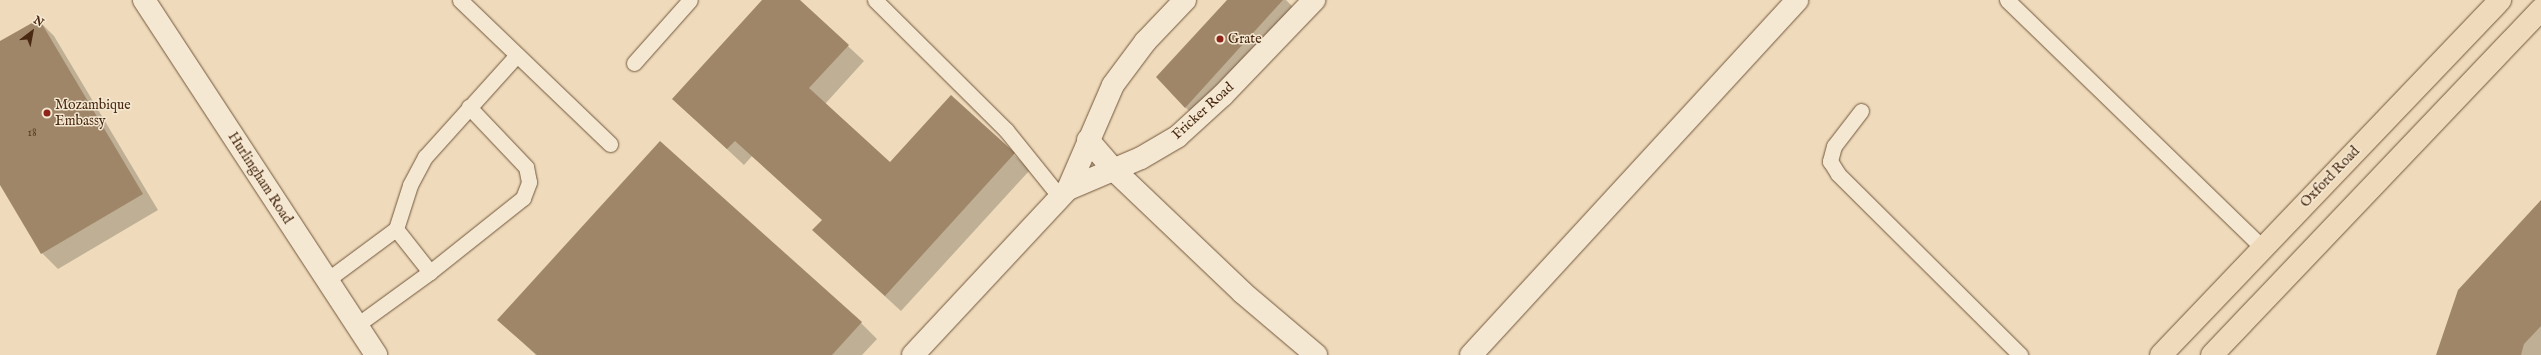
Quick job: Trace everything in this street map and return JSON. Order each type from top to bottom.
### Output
[{"type":"main road","name":"Oxford Road","points":[[2161,355],[2500,0]]},
{"type":"main road","points":[[2212,355],[2541,10]]},
{"type":"street","name":"Hurlingham Road","points":[[144,0],[376,355]]},
{"type":"street","name":"Fricker Road","points":[[913,355],[1064,193],[1113,85],[1125,67],[1185,0]]},
{"type":"street","name":"Fricker Road","points":[[1064,193],[1158,149],[1198,119],[1314,0]]},
{"type":"street","points":[[1471,355],[1797,0]]},
{"type":"street","points":[[1088,140],[1114,170],[1243,293],[1316,355]]},
{"type":"lane","points":[[460,0],[610,144]]},
{"type":"lane","points":[[634,63],[690,0]]},
{"type":"lane","points":[[875,0],[1006,130],[1064,193]]},
{"type":"lane","points":[[2008,0],[2263,248]]},
{"type":"lane","points":[[327,280],[396,229],[410,185],[425,157],[517,55]]},
{"type":"lane","points":[[357,325],[430,272],[523,198],[529,182],[526,167],[469,107]]},
{"type":"lane","points":[[1861,111],[1834,146],[1830,161],[1838,174],[2020,355]]},
{"type":"lane","points":[[396,229],[430,272]]},
{"type":"building","points":[[762,0],[800,0],[849,45],[809,88],[890,162],[951,95],[1015,153],[885,296],[812,230],[822,220],[735,141],[727,149],[672,99]]},
{"type":"building","name":"Grate","points":[[1227,0],[1283,0],[1185,108],[1156,77]]},
{"type":"building","name":"Mozambique Embassy","points":[[39,19],[143,194],[41,254],[0,185],[0,41]]},
{"type":"building","points":[[660,141],[862,322],[832,355],[537,355],[497,320]]},
{"type":"building","points":[[2541,200],[2541,326],[2524,344],[2521,355],[2436,355],[2458,290]]},
{"type":"place","name":"Grate","points":[[1220,39]]},
{"type":"place","name":"Mozambique Embassy","points":[[47,113]]}]
